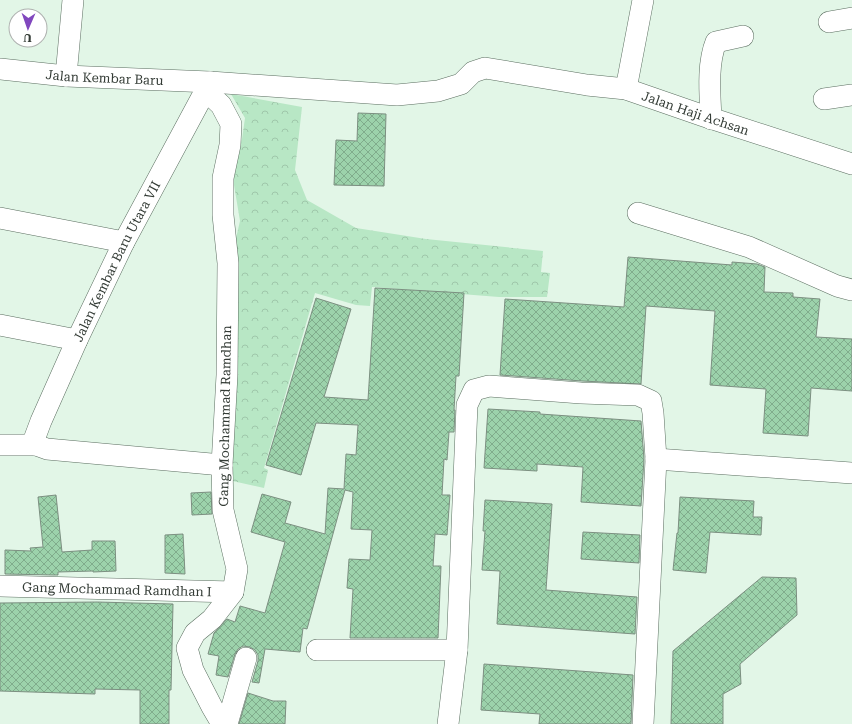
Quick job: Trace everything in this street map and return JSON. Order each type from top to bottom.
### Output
[{"type":"street","points":[[66,76],[73,0]]},
{"type":"street","name":"Jalan Haji Achsan","points":[[642,0],[626,89],[711,119],[852,164]]},
{"type":"street","points":[[829,22],[852,18]]},
{"type":"street","points":[[711,119],[710,89],[712,51],[716,42],[743,36]]},
{"type":"street","name":"Jalan Kembar Baru","points":[[0,69],[66,76],[208,87],[397,95],[438,91],[461,84],[472,72],[485,68],[587,85],[626,89]]},
{"type":"street","name":"Jalan Kembar Baru Utara VII","points":[[36,445],[34,437],[77,340],[124,242],[208,87]]},
{"type":"street","name":"Gang Mochammad Ramdhan","points":[[208,87],[221,105],[231,124],[230,145],[223,178],[223,215],[228,271],[227,374],[222,465],[223,510],[237,569],[233,592],[212,619],[195,633],[187,648],[193,670],[222,724]]},
{"type":"street","points":[[824,100],[852,95]]},
{"type":"street","points":[[638,213],[749,248],[837,286],[852,290]]},
{"type":"street","points":[[0,218],[124,242]]},
{"type":"street","points":[[0,325],[77,340]]},
{"type":"street","points":[[448,724],[456,650],[467,405],[474,390],[488,386],[581,394],[638,395],[650,401],[653,413],[656,459],[643,724]]},
{"type":"street","points":[[0,444],[36,445],[47,449],[222,465]]},
{"type":"street","points":[[656,459],[852,473]]},
{"type":"street","name":"Gang Mochammad Ramdhan I","points":[[0,586],[233,592]]},
{"type":"street","points":[[317,650],[456,650]]},
{"type":"street","points":[[227,724],[246,658]]},
{"type":"green space","points":[[231,94],[302,107],[295,170],[307,200],[356,228],[426,239],[543,251],[541,272],[550,273],[547,297],[499,297],[372,287],[370,306],[356,305],[315,293],[264,468],[268,470],[264,488],[228,480],[233,251],[240,221],[232,173],[242,139],[245,118]]},
{"type":"building","points":[[358,113],[386,114],[384,186],[334,185],[336,140],[357,141]]},
{"type":"building","points":[[628,257],[732,265],[732,262],[757,264],[765,267],[764,292],[793,293],[793,297],[820,299],[816,337],[852,339],[852,391],[811,388],[808,436],[763,433],[766,389],[710,385],[715,311],[646,306],[641,384],[500,375],[505,299],[624,307]]},
{"type":"building","points":[[375,288],[464,293],[459,376],[456,376],[454,432],[449,432],[447,460],[444,459],[442,495],[450,495],[447,535],[435,534],[433,566],[441,566],[438,638],[350,638],[353,589],[347,588],[349,559],[370,560],[372,530],[351,529],[353,492],[345,490],[307,629],[303,628],[300,652],[265,649],[259,683],[252,682],[258,661],[258,655],[255,650],[250,647],[243,646],[238,649],[235,654],[228,677],[216,675],[219,656],[208,654],[214,633],[227,619],[235,622],[240,606],[265,613],[285,542],[251,532],[262,494],[291,502],[285,523],[325,534],[328,488],[344,489],[346,454],[356,455],[358,425],[316,423],[301,475],[266,465],[316,298],[351,309],[324,397],[368,400]]},
{"type":"building","points":[[488,409],[641,421],[644,459],[641,506],[581,502],[583,467],[537,464],[537,471],[484,468]]},
{"type":"building","points":[[211,492],[212,514],[192,515],[191,493]]},
{"type":"building","points":[[56,495],[62,552],[92,550],[92,541],[115,541],[116,571],[58,572],[58,575],[5,574],[5,550],[31,551],[30,548],[43,547],[38,497]]},
{"type":"building","points":[[680,497],[754,501],[753,517],[762,517],[761,535],[710,532],[706,573],[673,570],[678,533]]},
{"type":"building","points":[[485,500],[552,504],[546,590],[637,597],[635,634],[497,624],[500,571],[482,570],[485,531],[483,531]]},
{"type":"building","points":[[583,532],[640,535],[639,563],[581,559]]},
{"type":"building","points":[[183,534],[185,574],[165,573],[165,535]]},
{"type":"building","points":[[762,577],[796,578],[797,615],[740,664],[741,684],[723,694],[723,724],[671,724],[673,651]]},
{"type":"building","points":[[97,602],[173,604],[169,724],[140,724],[140,690],[95,689],[95,694],[0,691],[0,603]]},
{"type":"building","points":[[484,664],[633,675],[631,724],[539,724],[540,714],[481,710]]},
{"type":"building","points":[[248,693],[273,701],[286,701],[285,724],[239,724]]}]
